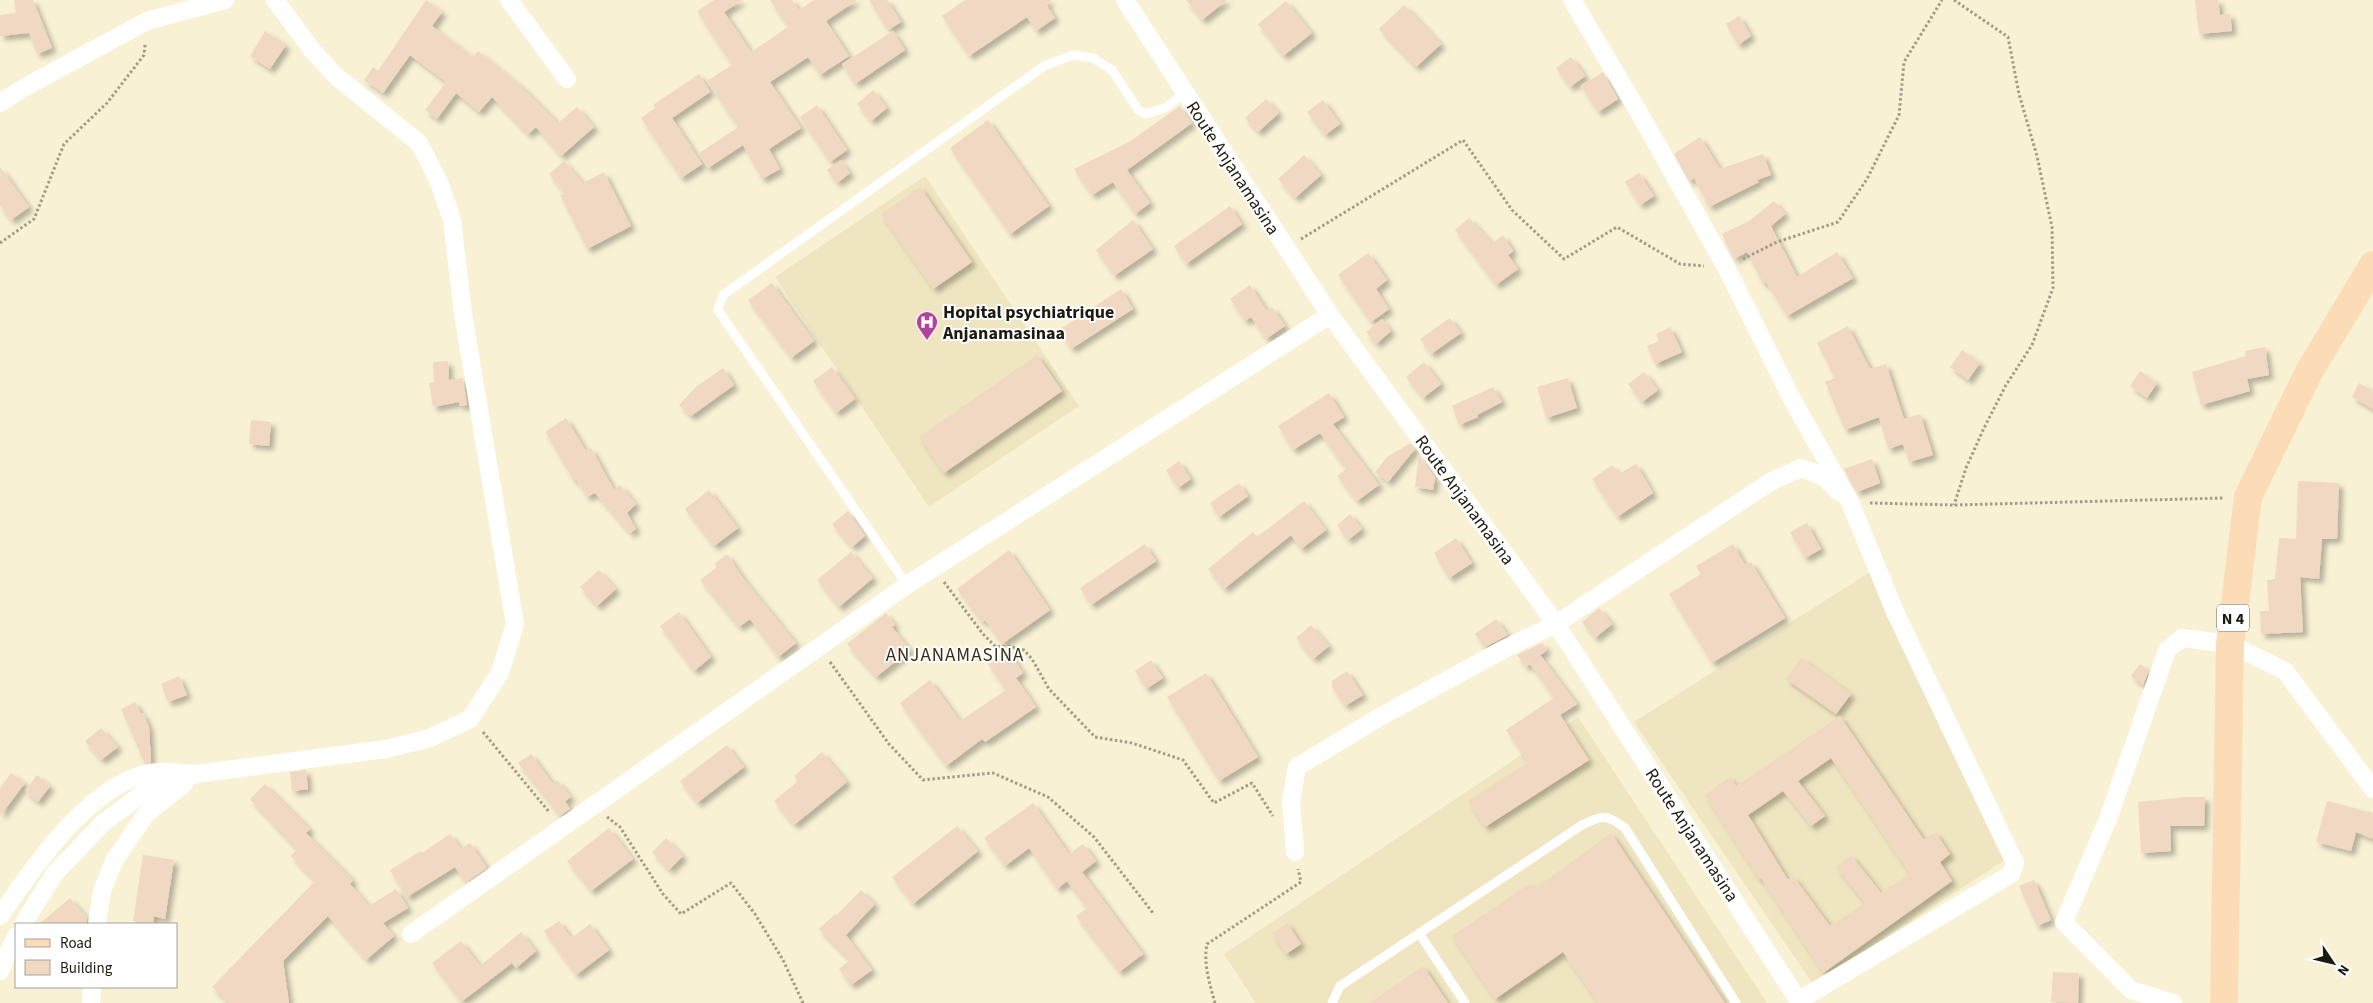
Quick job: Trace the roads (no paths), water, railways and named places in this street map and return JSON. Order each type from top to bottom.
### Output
[{"type":"main road","name":"N 4","points":[[2224,1003],[2230,644],[2248,497],[2309,372],[2373,265]]},
{"type":"street","points":[[0,103],[27,86],[148,21],[225,0]]},
{"type":"street","points":[[0,916],[38,862],[86,807],[129,781],[156,772],[196,774],[386,749],[430,738],[470,719],[500,673],[515,624],[463,314],[452,220],[439,182],[419,144],[337,77],[312,50],[275,0]]},
{"type":"street","points":[[509,0],[567,79]]},
{"type":"street","name":"Route Anjanamasina","points":[[1125,0],[1330,315],[1556,624],[1799,1002]]},
{"type":"street","points":[[1572,0],[1637,108],[1726,267],[1793,401],[1850,502],[1895,612],[2016,863],[2011,874],[1799,1002]]},
{"type":"street","points":[[411,934],[907,585],[1330,315]]},
{"type":"street","points":[[1295,852],[1291,801],[1297,767],[1378,718],[1506,648],[1556,624],[1770,482],[1801,468],[1823,476],[1850,502]]},
{"type":"street","points":[[2173,1003],[2131,990],[2064,922],[2108,819],[2167,650],[2182,638],[2230,644],[2285,671],[2373,790]]},
{"type":"street","points":[[24,923],[55,873],[103,823],[142,794],[196,774]]},
{"type":"street","points":[[97,923],[102,891],[114,861],[146,814],[196,774]]},
{"type":"street","points":[[0,972],[15,938]]},
{"type":"street","points":[[91,1003],[92,988]]},
{"type":"lane","points":[[907,585],[718,310],[723,295],[1044,66],[1073,55],[1093,58],[1112,70],[1138,110],[1146,114],[1165,108],[1185,93]]},
{"type":"lane","points":[[1332,1003],[1340,986],[1582,825],[1598,817],[1611,818],[1624,828],[1736,1003]]},
{"type":"lane","points":[[1419,933],[1465,1003]]},
{"type":"place","name":"Hopital psychiatrique Anjanamasinaa","points":[[927,341]]},
{"type":"district","name":"ANJANAMASINA","points":[[955,654]]}]
